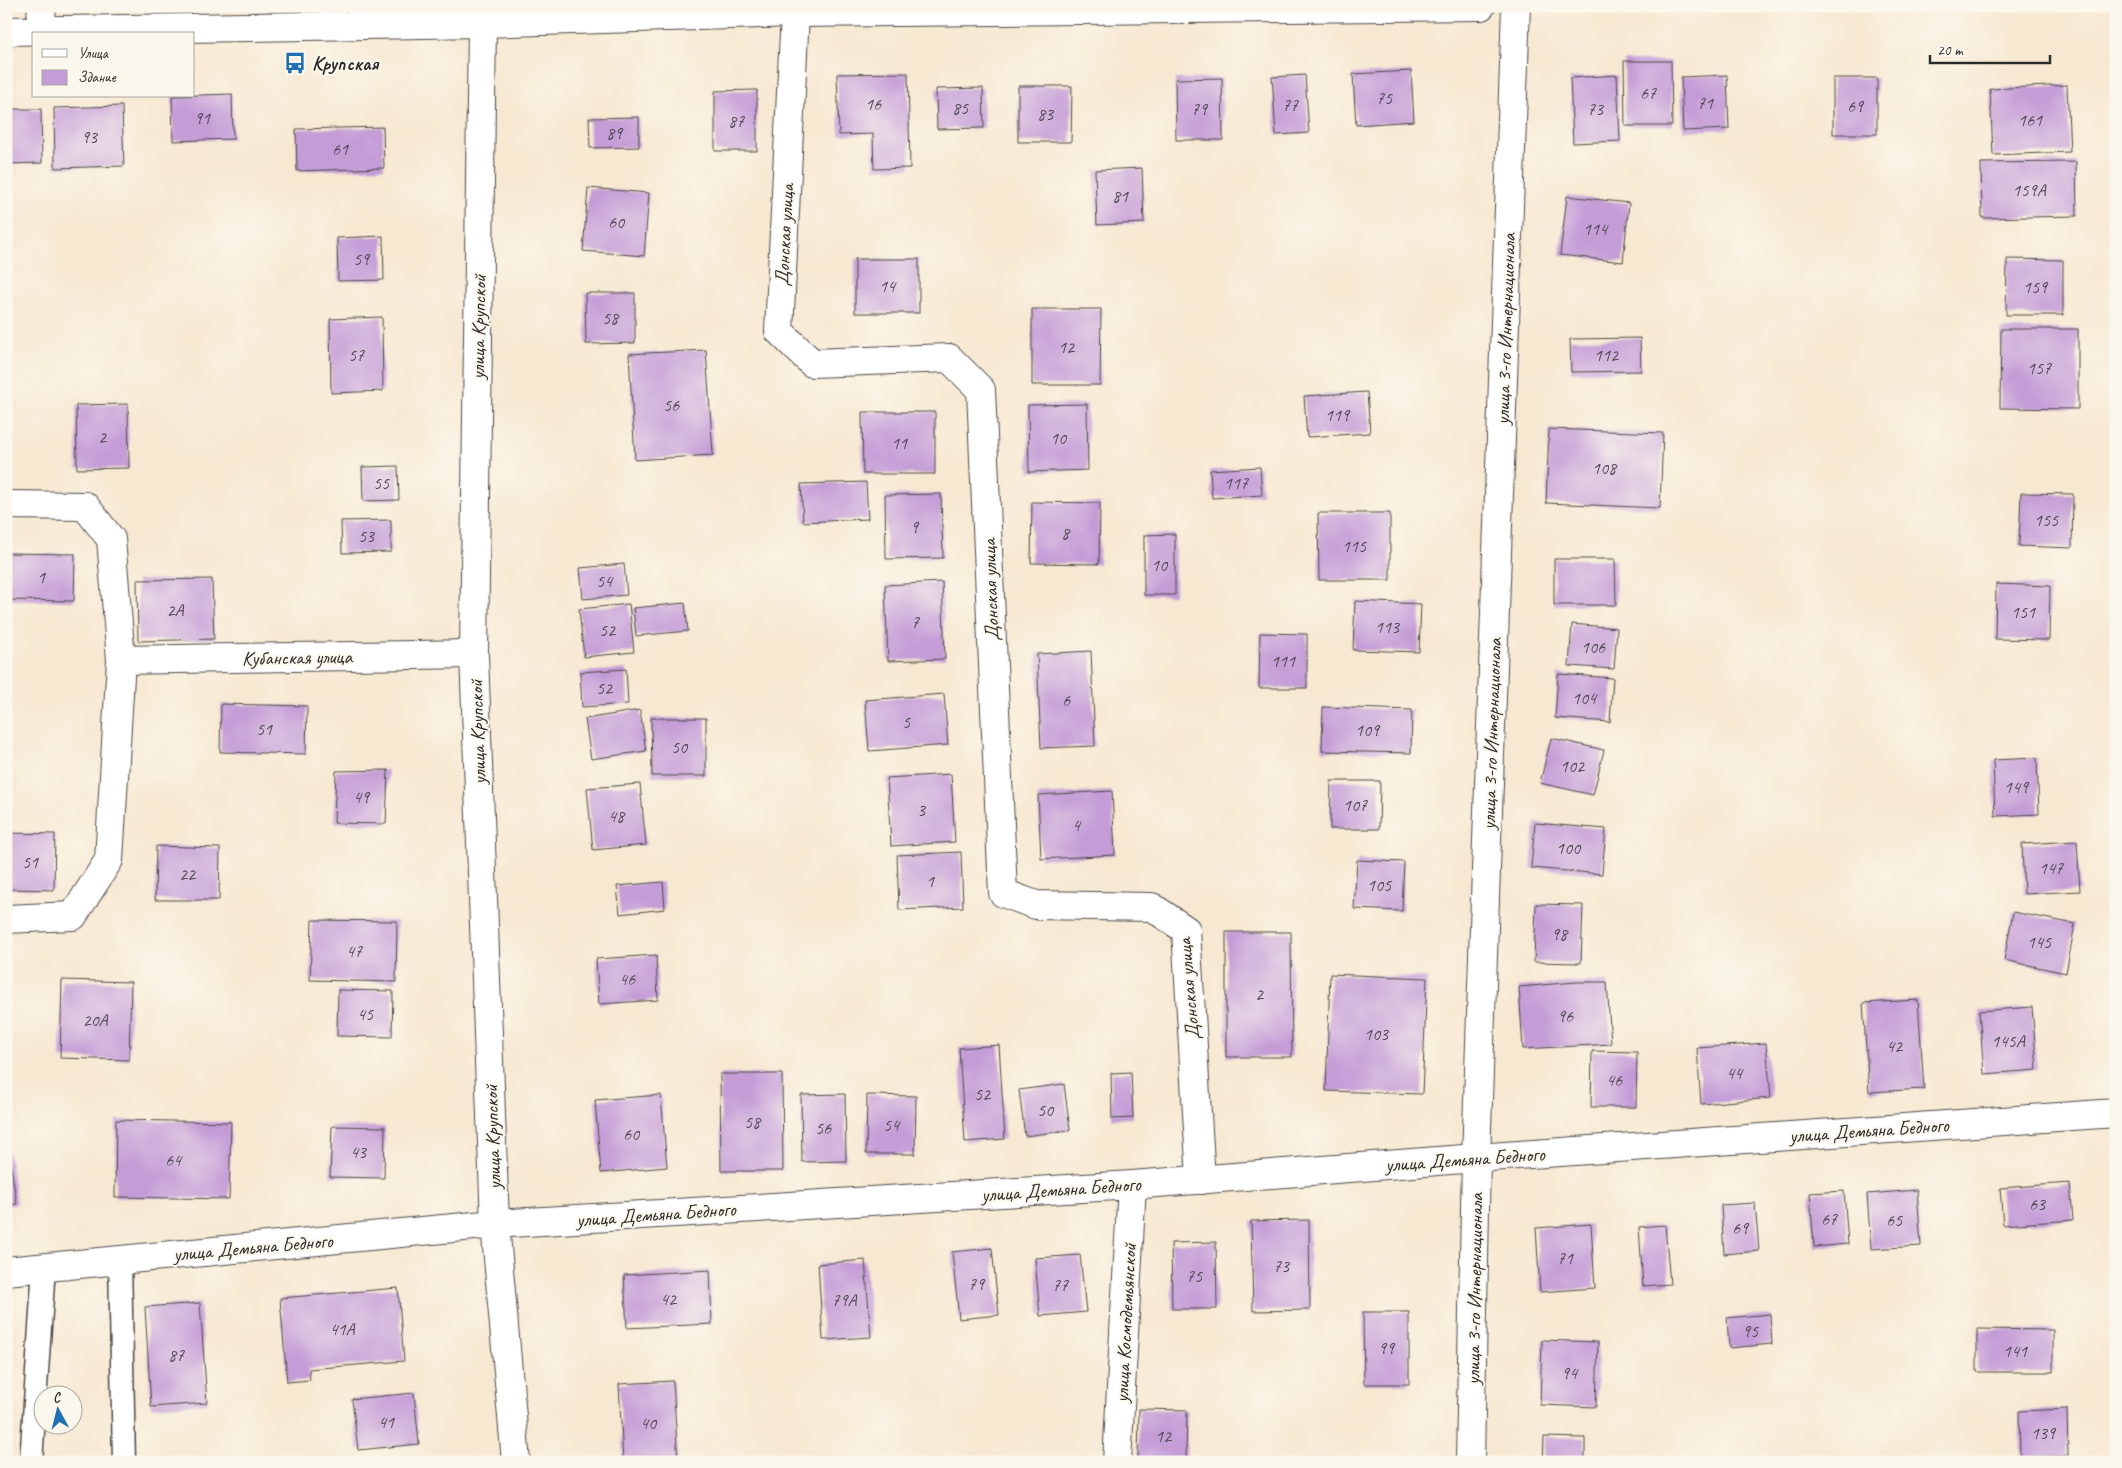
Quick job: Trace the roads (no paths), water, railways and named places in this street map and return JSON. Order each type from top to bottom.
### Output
[{"type":"street","points":[[6,31],[41,18],[1481,6]]},
{"type":"street","name":"улица 3-го Интернационала","points":[[1470,1462],[1476,1158],[1516,6]]},
{"type":"street","name":"Донская улица","points":[[795,13],[779,330],[812,363],[949,358],[982,390],[1003,893],[1036,906],[1152,907],[1186,930],[1201,1180]]},
{"type":"street","name":"улица Крупской","points":[[489,14],[474,654],[495,1224],[516,1462]]},
{"type":"street","points":[[6,505],[85,506],[112,539],[121,660],[109,860],[72,916],[6,919]]},
{"type":"street","name":"Кубанская улица","points":[[121,660],[474,654]]},
{"type":"street","name":"улица Демьяна Бедного","points":[[6,1271],[495,1224],[1132,1185],[1476,1158],[2116,1113]]},
{"type":"street","name":"улица Космодемьянской","points":[[1117,1462],[1132,1185]]},
{"type":"lane","points":[[120,1260],[124,1462]]},
{"type":"lane","points":[[31,1462],[44,1267]]},
{"type":"place","name":"Крупская","points":[[295,63]]}]
